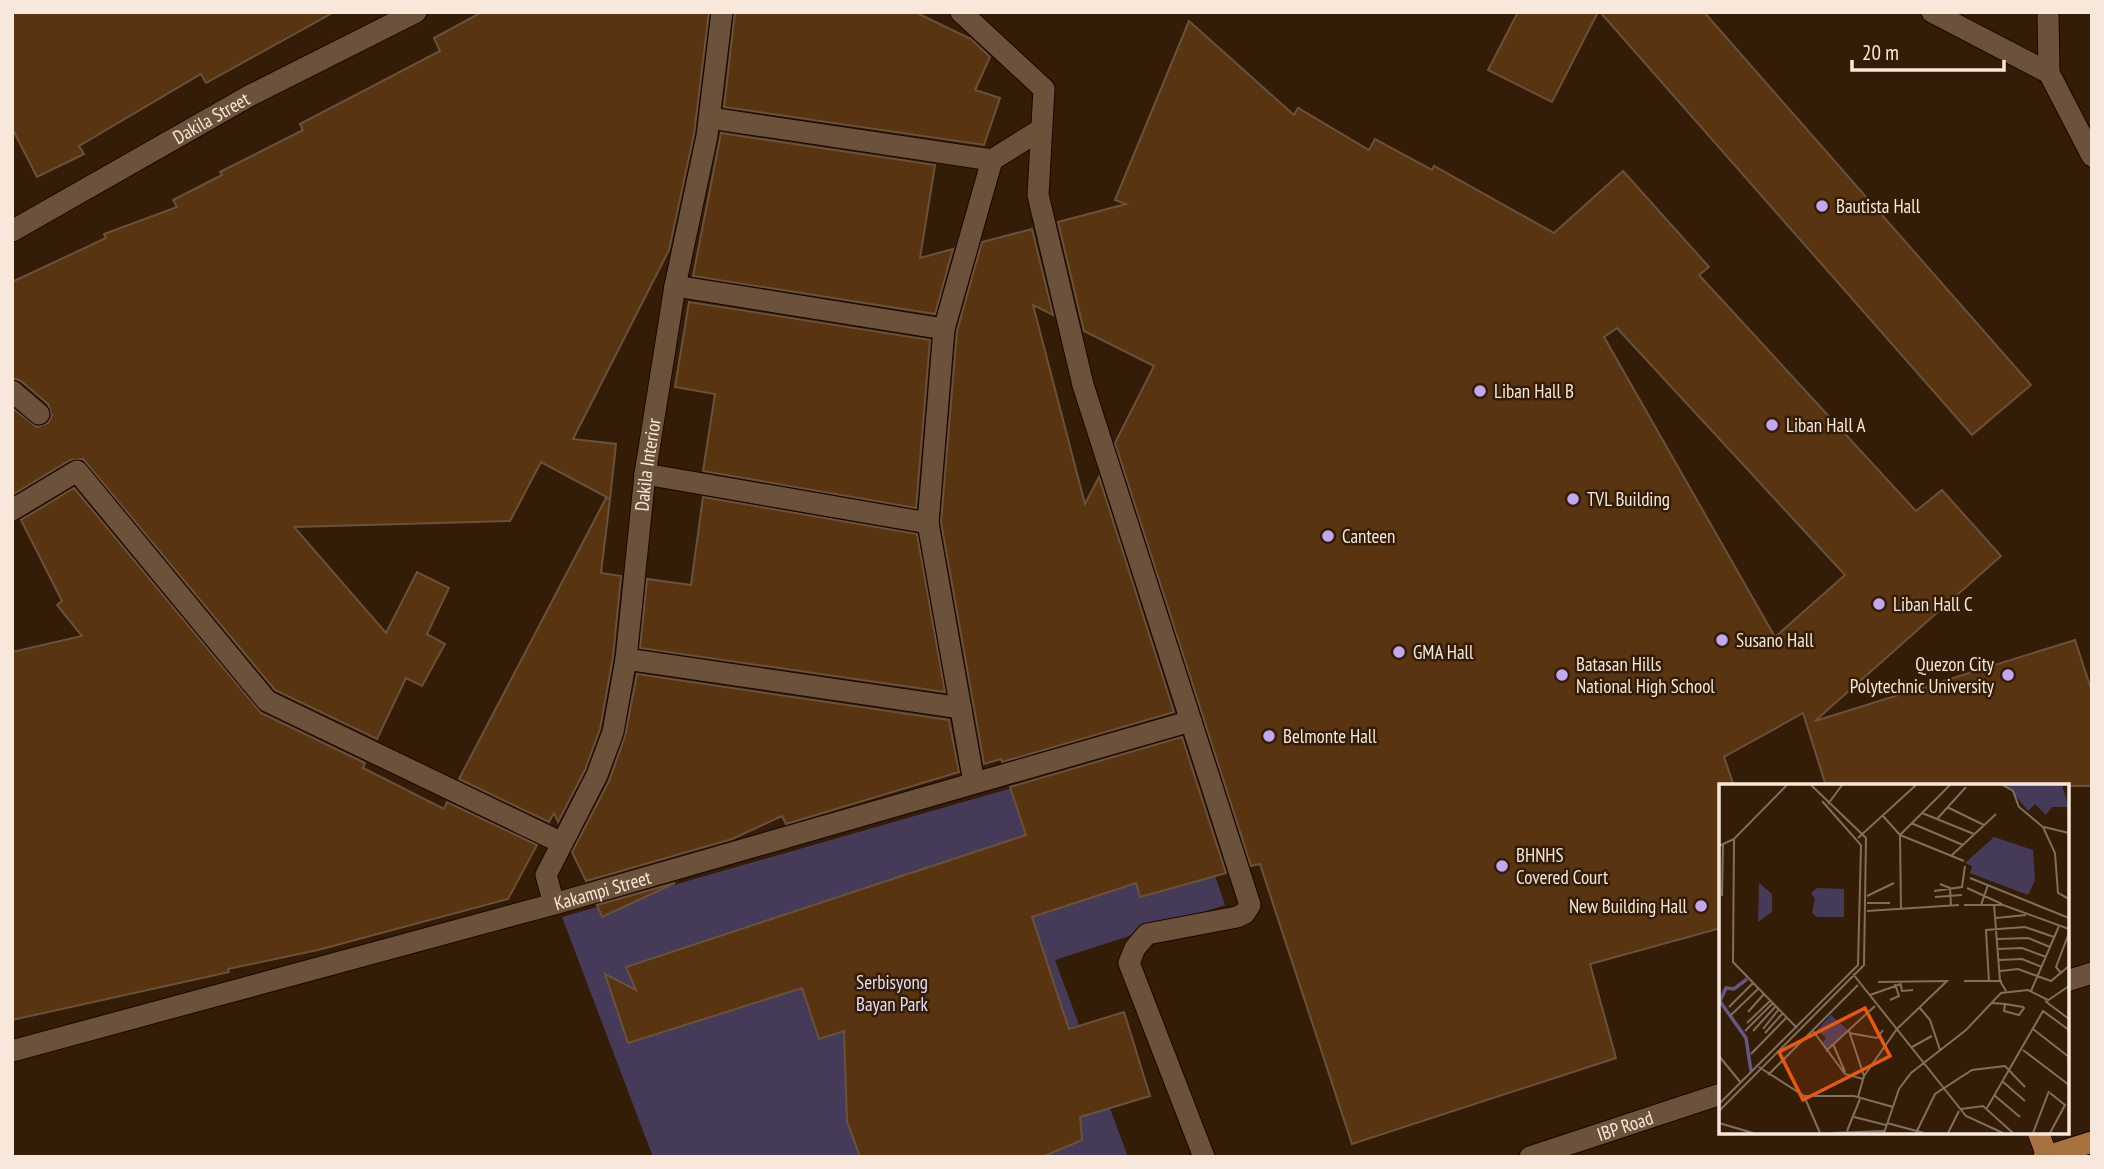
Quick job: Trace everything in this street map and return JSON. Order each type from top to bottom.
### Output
[{"type":"main road","points":[[2039,1134],[2045,1156],[2092,1142]]},
{"type":"street","name":"Dakila Street","points":[[12,231],[251,94],[415,12]]},
{"type":"street","name":"Dakila Interior","points":[[554,904],[546,875],[597,775],[612,732],[626,659],[645,474],[675,286],[710,118],[722,12]]},
{"type":"street","points":[[961,12],[1044,89],[1038,195],[1083,385],[1250,905],[1245,913],[1237,917],[1147,934],[1135,947],[1129,963],[1204,1157]]},
{"type":"street","points":[[1932,12],[2049,73]]},
{"type":"street","points":[[2048,12],[2049,73],[2092,156]]},
{"type":"street","points":[[710,118],[992,160],[1040,130]]},
{"type":"street","points":[[974,783],[928,523],[944,329],[992,160]]},
{"type":"street","points":[[675,286],[944,329]]},
{"type":"street","points":[[12,391],[39,414]]},
{"type":"street","points":[[12,510],[77,471],[267,701],[562,843]]},
{"type":"street","points":[[645,474],[928,523]]},
{"type":"street","points":[[626,659],[961,708]]},
{"type":"street","name":"Kakampi Street","points":[[12,1051],[554,904],[1191,721]]},
{"type":"street","points":[[2069,980],[2092,973]]},
{"type":"street","name":"IBP Road","points":[[1530,1157],[1719,1095]]},
{"type":"green space","name":"Serbisyong Bayan Park","points":[[1169,743],[1225,905],[1055,960],[1128,1157],[653,1157],[562,917]]},
{"type":"building","points":[[12,12],[334,12],[206,83],[201,74],[79,146],[84,154],[37,177],[12,128]]},
{"type":"building","points":[[482,12],[709,12],[694,134],[669,250],[573,439],[616,444],[610,499],[541,462],[510,521],[294,527],[386,633],[417,572],[449,588],[427,634],[445,644],[422,686],[406,678],[377,739],[275,690],[83,459],[70,460],[12,495],[12,408],[37,427],[48,423],[52,416],[48,404],[21,381],[12,378],[12,282],[106,238],[104,234],[177,207],[173,200],[222,175],[220,172],[303,130],[300,124],[440,51],[434,38]]},
{"type":"building","points":[[735,12],[915,12],[971,39],[990,57],[975,90],[1000,98],[984,145],[724,107]]},
{"type":"building","points":[[1518,12],[1598,12],[1552,102],[1488,70]]},
{"type":"building","name":"Bautista Hall","points":[[1600,12],[1704,12],[2031,385],[1972,435]]},
{"type":"building","name":"Batasan Hills National High School","points":[[1189,21],[1294,115],[1298,108],[1369,150],[1375,139],[1432,170],[1434,166],[1554,233],[1623,171],[1709,267],[1699,275],[1916,511],[1942,490],[2001,556],[1815,721],[2075,640],[2092,692],[2092,786],[1825,784],[1803,713],[1724,757],[1733,784],[1719,784],[1719,929],[1590,964],[1616,1058],[1352,1144],[1260,864],[1251,866],[1115,443],[1154,366],[1084,331],[1058,222],[1126,204],[1115,200]],"holes":[[[1617,328],[1845,575],[1775,637],[1604,337]]]},
{"type":"building","points":[[721,133],[935,165],[920,258],[953,249],[935,314],[693,276]]},
{"type":"building","points":[[1032,229],[1053,315],[1033,305],[1085,504],[1099,477],[1174,712],[1002,762],[1001,759],[984,764],[941,522],[957,331],[982,242]]},
{"type":"building","points":[[689,302],[930,340],[916,508],[703,471],[715,394],[675,387]]},
{"type":"building","points":[[74,488],[261,713],[365,763],[363,768],[444,809],[447,802],[537,845],[508,899],[318,950],[228,969],[229,972],[12,1020],[12,652],[82,636],[57,605],[62,601],[21,520]]},
{"type":"building","points":[[703,497],[917,534],[945,692],[640,648],[647,579],[691,585]]},
{"type":"building","points":[[606,498],[610,499],[601,573],[621,576],[613,657],[600,729],[585,770],[558,822],[554,813],[549,822],[459,779]]},
{"type":"building","points":[[637,674],[949,720],[959,772],[786,824],[782,816],[732,839],[586,881],[572,852],[609,781],[625,736]]},
{"type":"building","name":"Serbisyong Bayan Park","points":[[1182,737],[1226,873],[1140,897],[1136,883],[1032,917],[1069,1029],[1124,1012],[1150,1096],[1080,1117],[1082,1140],[1042,1157],[860,1157],[847,1121],[844,1031],[819,1039],[802,988],[628,1043],[605,974],[636,990],[626,967],[1026,835],[1010,787]]},
{"type":"building","points":[[675,883],[602,917],[597,905]]},
{"type":"place","name":"Bautista Hall","points":[[1822,206]]},
{"type":"place","name":"Liban Hall B","points":[[1480,391]]},
{"type":"place","name":"Liban Hall A","points":[[1772,425]]},
{"type":"place","name":"TVL Building","points":[[1573,499]]},
{"type":"place","name":"Canteen","points":[[1328,536]]},
{"type":"place","name":"Liban Hall C","points":[[1879,604]]},
{"type":"place","name":"Susano Hall","points":[[1722,640]]},
{"type":"place","name":"GMA Hall","points":[[1399,652]]},
{"type":"place","name":"Batasan Hills National High School","points":[[1562,675]]},
{"type":"place","name":"Quezon City Polytechnic University","points":[[2008,675]]},
{"type":"place","name":"Belmonte Hall","points":[[1269,736]]},
{"type":"place","name":"BHNHS Covered Court","points":[[1502,866]]},
{"type":"place","name":"New Building Hall","points":[[1701,906]]}]
